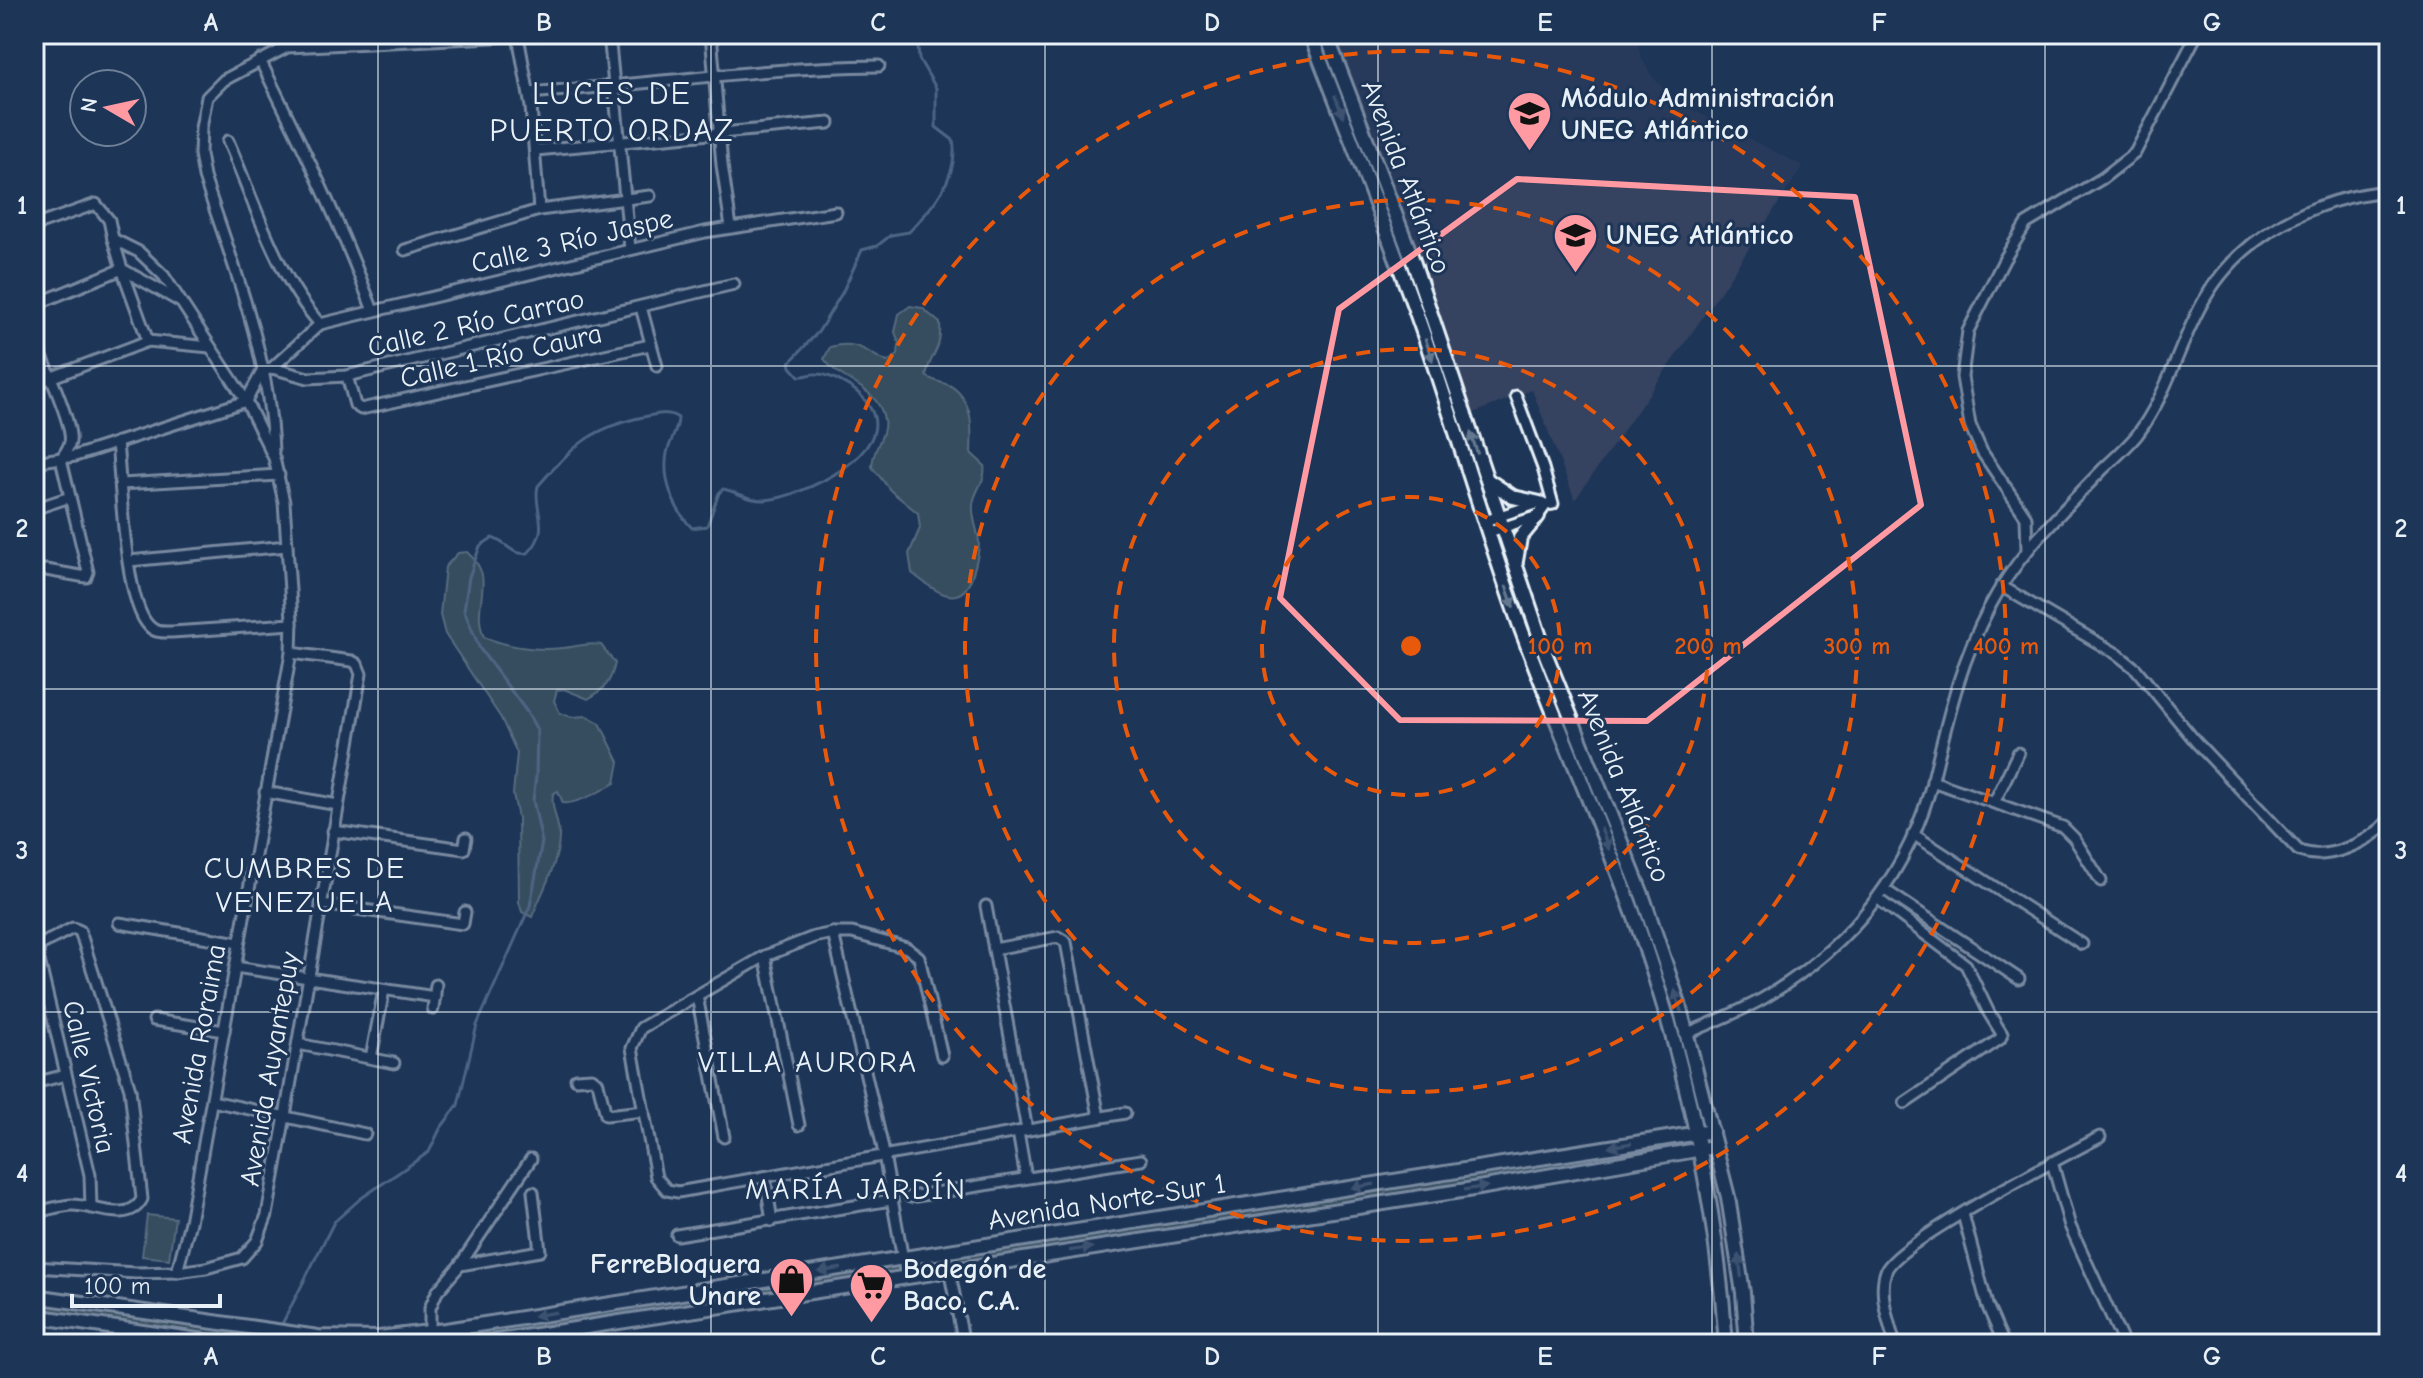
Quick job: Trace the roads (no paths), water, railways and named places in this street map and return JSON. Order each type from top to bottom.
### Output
[{"type":"main road","name":"Avenida Atlántico","points":[[1310,34],[1399,264],[1551,708],[1603,833],[1676,1046],[1701,1149],[1719,1269],[1726,1344]]},
{"type":"main road","name":"Avenida Atlántico","points":[[1326,34],[1412,258],[1546,655],[1643,897],[1688,1033],[1737,1245],[1747,1344]]},
{"type":"main road","points":[[1489,481],[1513,497],[1541,508],[1520,538],[1515,564]]},
{"type":"main road","name":"Avenida Norte-Sur 1","points":[[34,1296],[299,1335],[357,1339],[430,1332],[1712,1131]]},
{"type":"main road","name":"Avenida Norte-Sur 1","points":[[478,1344],[1467,1190],[1715,1146]]},
{"type":"main road","points":[[34,1316],[225,1344]]},
{"type":"street","points":[[274,458],[267,370],[204,177],[200,154],[207,97],[224,80],[294,46],[554,34]]},
{"type":"street","points":[[609,34],[630,249]]},
{"type":"street","points":[[711,34],[724,192],[731,227]]},
{"type":"street","points":[[2027,550],[2026,517],[1982,452],[1970,425],[1962,377],[1968,331],[2026,224],[2103,178],[2135,153],[2197,34]]},
{"type":"street","points":[[518,36],[536,150],[539,210]]},
{"type":"street","points":[[260,60],[311,163],[373,311]]},
{"type":"street","points":[[529,93],[794,68],[879,66]]},
{"type":"street","points":[[536,150],[829,123]]},
{"type":"street","points":[[34,462],[61,459],[246,401],[267,370],[320,324],[304,306],[287,277],[228,141]]},
{"type":"street","points":[[1688,1033],[1762,1000],[1790,981],[1832,947],[1881,895],[1913,834],[1932,781],[1943,728],[1962,669],[2001,586],[2027,550],[2137,435],[2175,367],[2204,300],[2236,258],[2265,235],[2323,204],[2356,195],[2389,191]]},
{"type":"street","points":[[405,250],[539,210],[650,196]]},
{"type":"street","points":[[34,226],[96,204],[109,220],[122,269],[148,341]]},
{"type":"street","name":"Calle 3 Río Jaspe","points":[[320,324],[731,227],[836,212]]},
{"type":"street","name":"Avenida Roraima","points":[[113,239],[150,260],[183,303],[246,401],[274,458],[284,502],[292,624],[291,653],[212,1101],[190,1222],[177,1272]]},
{"type":"street","points":[[122,269],[183,303]]},
{"type":"street","points":[[34,305],[122,269]]},
{"type":"street","name":"Calle 2 Río Carrao","points":[[267,370],[308,378],[347,376],[734,284]]},
{"type":"street","points":[[641,307],[657,366]]},
{"type":"street","points":[[34,339],[70,433],[70,444],[61,459],[88,575],[46,570]]},
{"type":"street","points":[[34,384],[148,341],[210,347]]},
{"type":"street","name":"Calle 1 Río Caura","points":[[347,376],[355,405],[361,409],[650,345]]},
{"type":"street","points":[[1487,527],[1553,504],[1516,396]]},
{"type":"street","points":[[117,442],[136,605],[141,616],[155,631],[292,624]]},
{"type":"street","points":[[121,484],[279,475]]},
{"type":"street","points":[[34,509],[70,497]]},
{"type":"street","points":[[129,561],[287,546]]},
{"type":"street","points":[[2001,586],[2117,654],[2136,669],[2196,742],[2298,850],[2312,854],[2336,851],[2367,838],[2389,820]]},
{"type":"street","name":"Avenida Auyantepuy","points":[[34,1267],[136,1273],[177,1272],[242,1258],[257,1241],[267,1215],[361,674],[357,664],[352,661],[291,653]]},
{"type":"street","points":[[1994,803],[2018,753]]},
{"type":"street","points":[[1932,781],[2063,827],[2074,838],[2101,881]]},
{"type":"street","points":[[265,792],[338,805]]},
{"type":"street","points":[[333,831],[464,849],[466,838]]},
{"type":"street","points":[[1913,834],[2082,944]]},
{"type":"street","points":[[1881,895],[2019,979]]},
{"type":"street","points":[[1881,895],[1966,965],[2002,1034],[2000,1039],[1905,1103]]},
{"type":"street","points":[[321,904],[463,924],[465,912]]},
{"type":"street","points":[[986,906],[1022,1131],[1026,1178]]},
{"type":"street","points":[[119,923],[239,943]]},
{"type":"street","name":"Calle Victoria","points":[[73,928],[80,931],[130,1089],[141,1204],[135,1208],[110,1212],[91,1208],[90,1175],[66,1075],[38,956],[42,944],[73,928]]},
{"type":"street","points":[[833,933],[884,1156],[906,1276]]},
{"type":"street","points":[[942,1056],[919,957],[915,952],[865,936],[833,933],[798,941],[765,956],[641,1028],[633,1041],[656,1177],[667,1190],[678,1192],[1125,1113]]},
{"type":"street","points":[[994,949],[1058,937],[1066,942],[1099,1117]]},
{"type":"street","points":[[765,956],[799,1125]]},
{"type":"street","points":[[235,967],[435,997]]},
{"type":"street","points":[[433,1009],[436,985]]},
{"type":"street","points":[[371,1058],[384,990]]},
{"type":"street","points":[[697,996],[724,1137]]},
{"type":"street","points":[[154,1020],[224,1031]]},
{"type":"street","points":[[298,1044],[394,1063]]},
{"type":"street","points":[[34,1083],[66,1075]]},
{"type":"street","points":[[576,1079],[585,1077],[598,1083],[606,1115],[644,1111]]},
{"type":"street","points":[[212,1101],[365,1134]]},
{"type":"street","points":[[1895,1344],[1883,1290],[1887,1267],[1905,1251],[1963,1214],[2100,1137]]},
{"type":"street","points":[[430,1332],[432,1301],[531,1159]]},
{"type":"street","points":[[910,1197],[1141,1160]]},
{"type":"street","points":[[2052,1162],[2070,1226],[2124,1344]]},
{"type":"street","points":[[765,1177],[772,1221]]},
{"type":"street","points":[[460,1265],[540,1251],[533,1192]]},
{"type":"street","points":[[677,1235],[891,1200]]},
{"type":"street","points":[[34,1213],[70,1205],[91,1208]]},
{"type":"street","points":[[1963,1214],[1987,1305],[2004,1344]]},
{"type":"street","points":[[949,1269],[964,1344]]},
{"type":"street","points":[[34,1341],[54,1344]]},
{"type":"waterway","points":[[281,1326],[334,1222],[360,1199],[429,1152],[440,1129],[458,1105],[477,1025],[530,906],[542,842],[533,800],[537,730],[480,649],[464,610],[469,577],[480,546],[492,538],[513,551],[528,553],[541,527],[538,486],[586,439],[629,420],[664,414],[678,418],[667,453],[666,473],[675,503],[692,528],[707,526],[723,489],[759,500],[781,497],[821,482],[859,455],[871,440],[875,423],[869,406],[852,388],[831,377],[822,374],[799,376],[790,362],[819,331],[842,293],[862,250],[877,246],[891,235],[909,232],[927,213],[948,179],[954,153],[953,140],[936,127],[936,88],[919,59],[917,34]]},
{"type":"place","name":"Módulo Administración UNEG Atlántico","points":[[1530,153]]},
{"type":"place","name":"UNEG Atlántico","points":[[1575,274]]},
{"type":"place","name":"FerreBloquera Unare","points":[[792,1319]]},
{"type":"place","name":"Bodegón de Baco, C.A.","points":[[872,1324]]},
{"type":"district","name":"LUCES DE PUERTO ORDAZ","points":[[612,112]]},
{"type":"district","name":"CUMBRES DE VENEZUELA","points":[[305,885]]},
{"type":"district","name":"VILLA AURORA","points":[[808,1062]]},
{"type":"district","name":"MARÍA JARDÍN","points":[[856,1189]]}]
